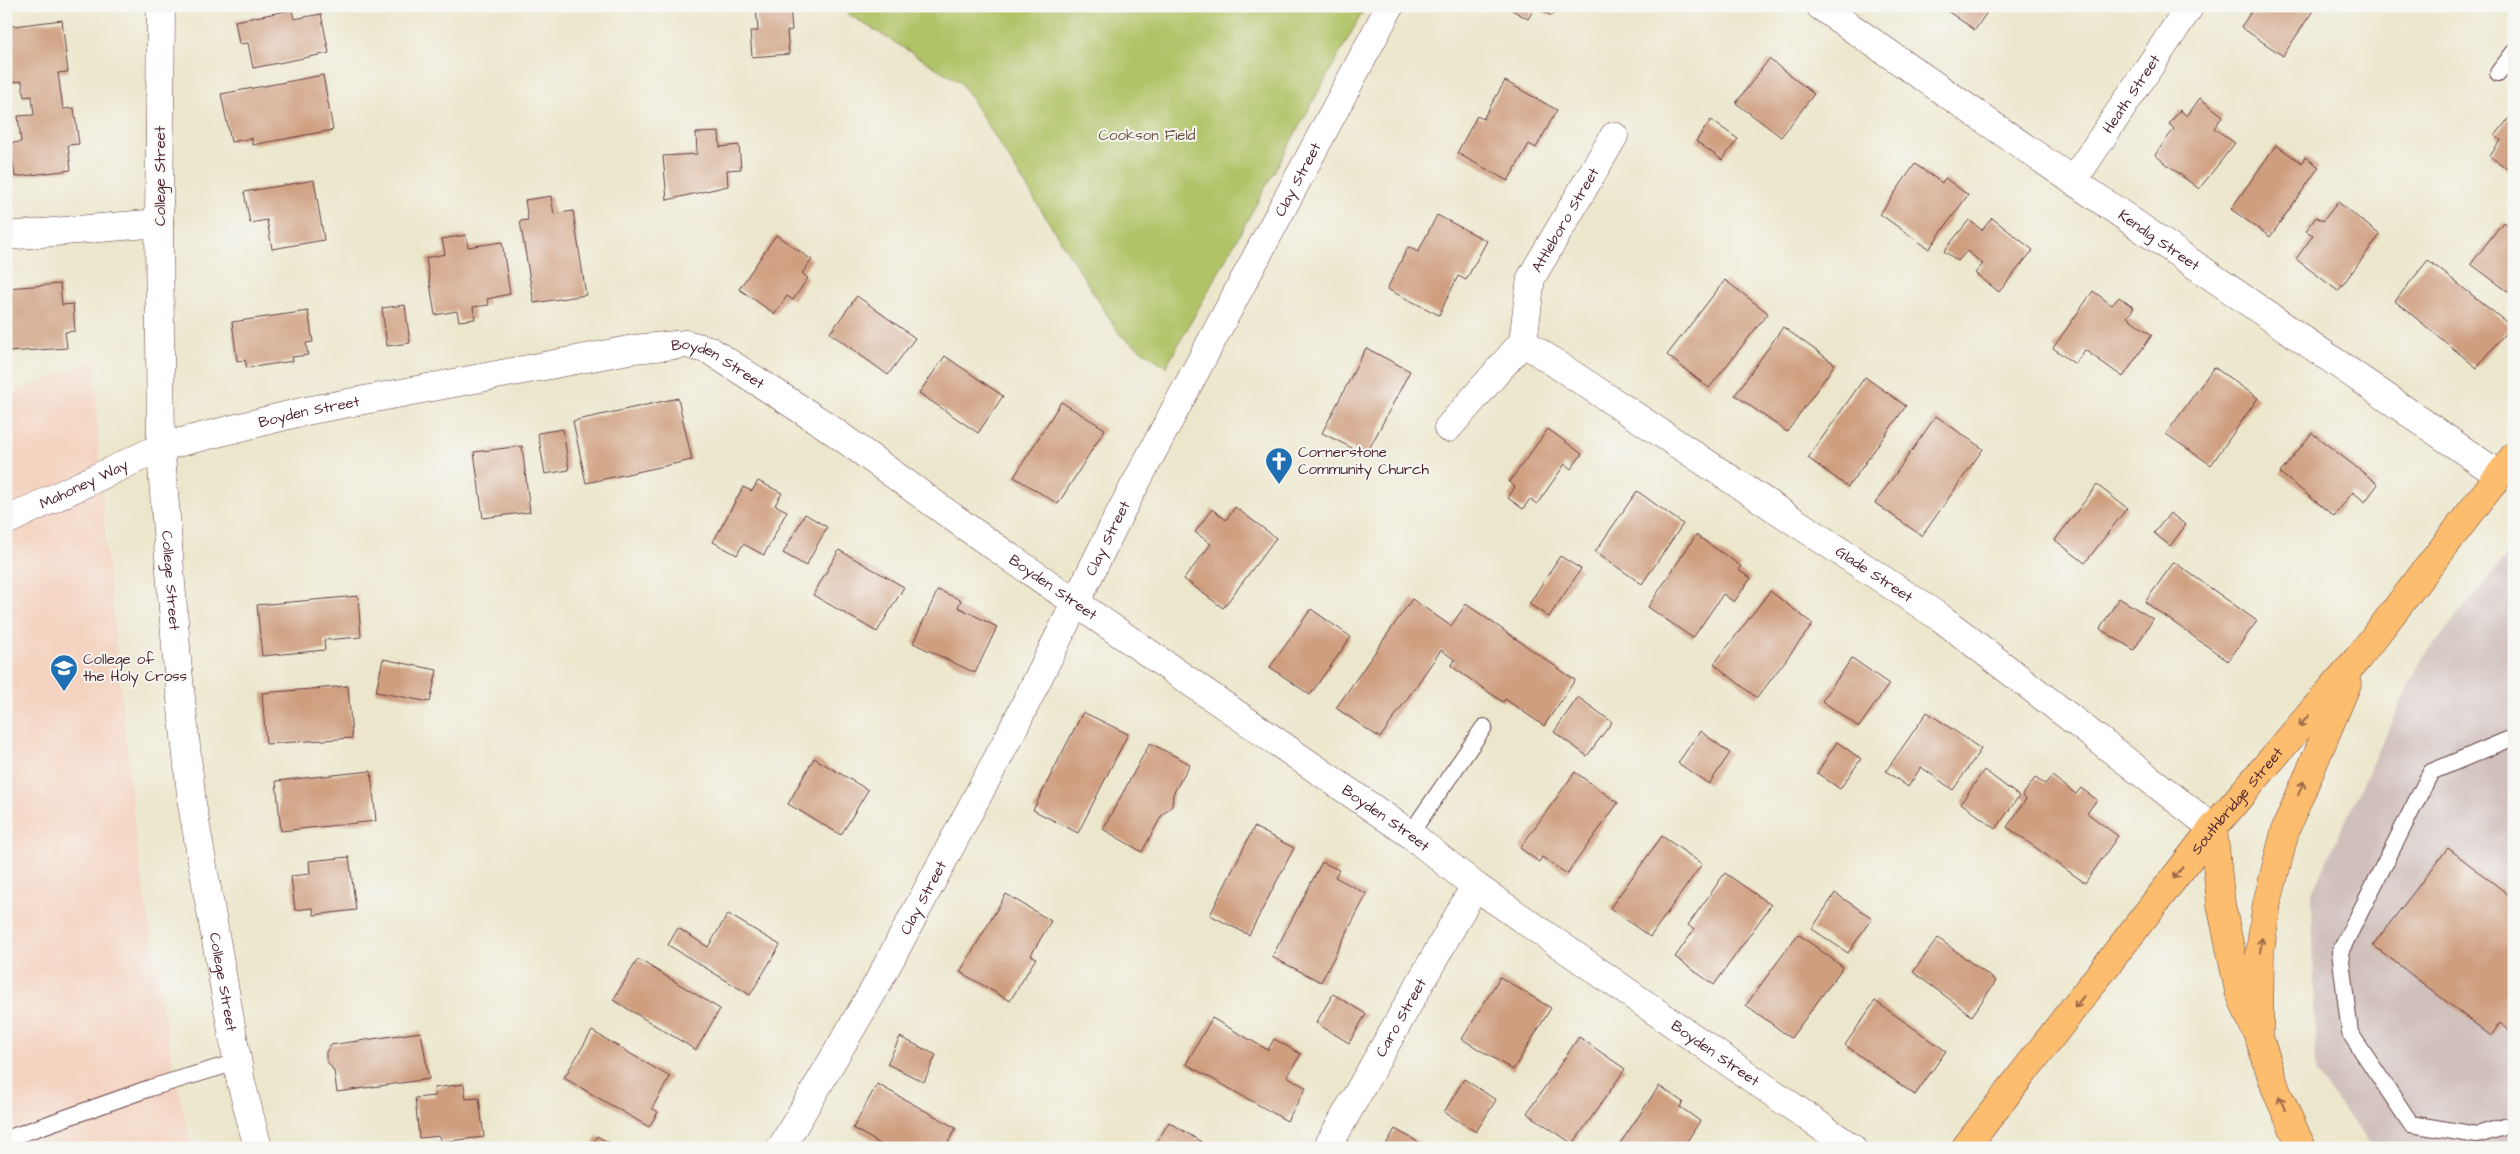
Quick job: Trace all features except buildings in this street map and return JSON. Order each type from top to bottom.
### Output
[{"type":"main road","name":"Southbridge Street","points":[[1965,1148],[2212,828],[2358,658],[2507,466]]},
{"type":"main road","points":[[2258,1037],[2260,951],[2267,903],[2286,828],[2358,658]]},
{"type":"main road","points":[[2212,828],[2221,904],[2239,991],[2258,1037],[2276,1090],[2302,1148]]},
{"type":"street","name":"College Street","points":[[161,6],[159,224],[161,447],[177,660],[192,804],[237,1062],[258,1148]]},
{"type":"street","name":"Clay Street","points":[[781,1148],[876,988],[1010,735],[1144,465],[1390,6]]},
{"type":"street","name":"Kendig Street","points":[[1820,6],[2073,181],[2507,466]]},
{"type":"street","name":"Heath Street","points":[[2073,181],[2190,6]]},
{"type":"street","name":"Attleboro Street","points":[[1523,342],[1531,278],[1614,136]]},
{"type":"street","points":[[6,236],[159,224]]},
{"type":"street","points":[[1448,428],[1523,342]]},
{"type":"street","name":"Glade Street","points":[[1523,342],[1941,618],[2212,828]]},
{"type":"street","name":"Boyden Street","points":[[161,447],[301,412],[634,349],[686,344],[709,350],[825,424],[972,531],[1410,834],[1475,886],[1852,1148]]},
{"type":"street","name":"Mahoney Way","points":[[6,521],[161,447]]},
{"type":"street","name":"Caro Street","points":[[1327,1148],[1475,886]]},
{"type":"lane","points":[[2498,74],[2514,52]]},
{"type":"lane","points":[[1410,834],[1484,727]]},
{"type":"lane","points":[[2512,739],[2431,772],[2340,952],[2350,1033],[2411,1124],[2477,1135],[2514,1124]]},
{"type":"lane","points":[[6,1139],[150,1088],[237,1062]]},
{"type":"shaded area","name":"College of the Holy Cross","points":[[96,360],[98,436],[105,537],[137,847],[172,1063],[192,1148],[6,1148],[6,396]]},
{"type":"shaded area","points":[[2514,547],[2514,1148],[2374,1148],[2316,1074],[2312,892],[2421,660]]},
{"type":"green space","name":"Cookson Field","points":[[835,6],[1366,6],[1166,367],[1120,335],[961,83]]},
{"type":"place","name":"Cornerstone Community Church","points":[[1279,485]]},
{"type":"place","name":"College of the Holy Cross","points":[[64,692]]}]
